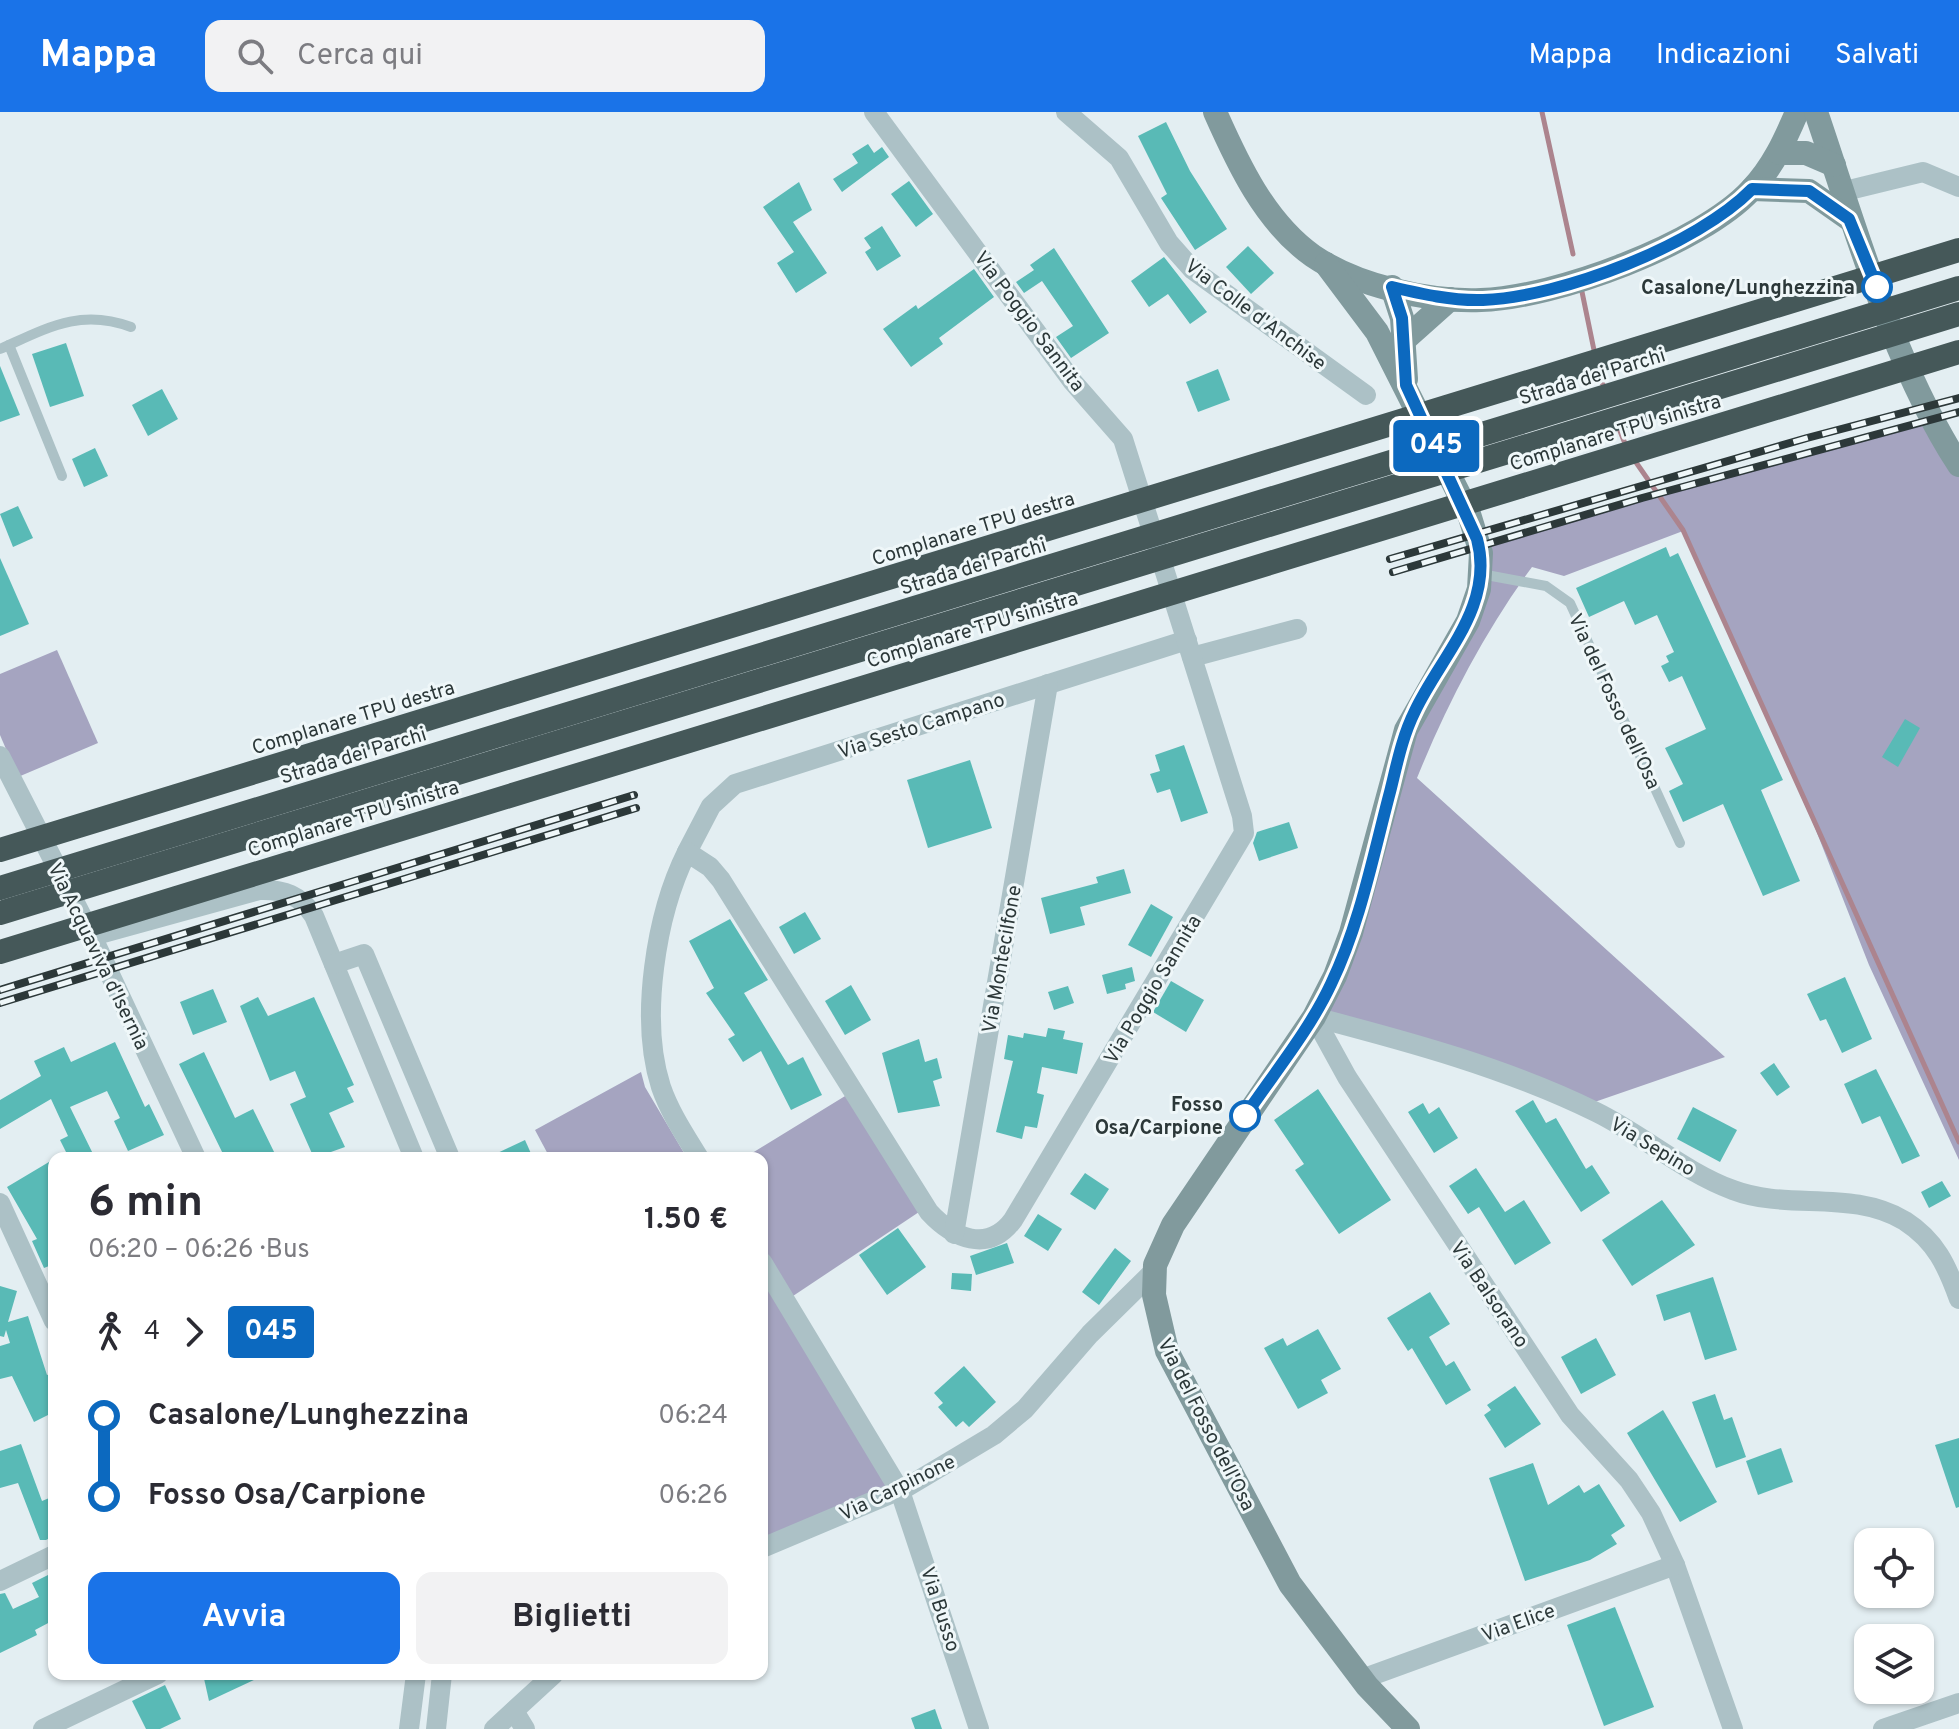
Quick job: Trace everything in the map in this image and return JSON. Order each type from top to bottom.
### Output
[{"type":"highway","name":"Complanare TPU destra","points":[[0,850],[1959,250]]},
{"type":"highway","name":"Strada dei Parchi","points":[[0,913],[500,761],[1959,288]]},
{"type":"highway","name":"Strada dei Parchi","points":[[0,888],[492,737],[1959,314]]},
{"type":"highway","name":"Complanare TPU sinistra","points":[[0,952],[1959,352]]},
{"type":"street","name":"Via Poggio Sannita","points":[[874,112],[1073,382],[1120,433],[1134,465],[1242,816],[1244,833],[1010,1224],[1000,1234],[983,1240],[954,1234]]},
{"type":"street","name":"Via Colle d'Anchise","points":[[1066,112],[1119,158],[1169,243],[1193,270],[1366,395]]},
{"type":"street","points":[[1215,112],[1263,202],[1298,244],[1326,264],[1392,287],[1450,299],[1487,300],[1528,294],[1640,259],[1701,229],[1752,189],[1779,153],[1797,112]]},
{"type":"street","points":[[1816,112],[1849,219],[1916,381],[1959,465]]},
{"type":"street","points":[[1779,153],[1806,153],[1834,165]]},
{"type":"street","points":[[1779,153],[1809,191],[1849,219]]},
{"type":"street","points":[[1841,192],[1923,172],[1959,187]]},
{"type":"street","points":[[1752,189],[1809,191]]},
{"type":"street","name":"Via del Fosso dell'Osa","points":[[1326,264],[1377,332],[1406,385],[1472,522],[1480,548],[1481,574],[1470,616],[1406,730],[1351,933],[1314,1017],[1173,1225],[1154,1271],[1156,1315],[1173,1363],[1290,1584],[1362,1679],[1408,1729]]},
{"type":"street","points":[[1377,332],[1392,287]]},
{"type":"street","points":[[1392,287],[1402,318],[1406,385]]},
{"type":"street","points":[[1404,340],[1450,299]]},
{"type":"street","name":"Via Sesto Campano","points":[[687,852],[711,806],[735,784],[1048,684],[1189,649],[1297,629]]},
{"type":"street","name":"Via Montecilfone","points":[[954,1234],[1048,684]]},
{"type":"street","name":"Via Acquaviva d'Isernia","points":[[0,756],[92,936],[193,1152]]},
{"type":"street","points":[[696,1152],[663,1091],[654,1051],[653,997],[665,906],[687,852],[710,867],[721,880],[924,1204],[954,1234]]},
{"type":"street","points":[[92,936],[259,890],[277,889],[306,903],[412,1152]]},
{"type":"street","points":[[334,964],[364,954],[447,1152]]},
{"type":"street","name":"Via Sepino","points":[[1314,1017],[1443,1052],[1551,1091],[1609,1119],[1733,1190],[1769,1199],[1847,1203],[1891,1214],[1917,1230],[1938,1251],[1959,1299]]},
{"type":"street","name":"Via Balsorano","points":[[1314,1017],[1347,1077],[1570,1415],[1638,1493],[1661,1531],[1733,1729]]},
{"type":"street","points":[[0,1203],[48,1308]]},
{"type":"street","points":[[0,1249],[9,1225]]},
{"type":"street","name":"Via Carpinone","points":[[768,1546],[900,1491],[950,1464],[1017,1416],[1090,1334],[1154,1271]]},
{"type":"street","name":"Via Busso","points":[[768,1272],[900,1491],[979,1729]]},
{"type":"street","points":[[0,1581],[48,1558]]},
{"type":"street","name":"Via Elice","points":[[1362,1679],[1675,1565]]},
{"type":"street","points":[[43,1729],[145,1680]]},
{"type":"street","points":[[409,1729],[415,1680]]},
{"type":"street","points":[[436,1729],[441,1680]]},
{"type":"street","points":[[494,1729],[519,1720],[549,1680]]},
{"type":"street","points":[[1883,1729],[1959,1703]]},
{"type":"lane","points":[[62,476],[4,347],[70,320],[107,318],[131,327]]},
{"type":"lane","name":"Via del Fosso dell'Osa","points":[[1481,574],[1540,584],[1559,592],[1570,603],[1680,843]]},
{"type":"shaded area","points":[[1934,419],[1959,453],[1959,1160],[1869,965],[1793,772],[1683,531],[1564,576],[1532,567],[1468,669],[1417,778],[1725,1057],[1583,1106],[1314,1017],[1391,787],[1464,628],[1480,548],[1642,498]]},
{"type":"shaded area","points":[[57,650],[98,743],[18,777],[0,735],[0,674]]},
{"type":"shaded area","points":[[641,1072],[645,1087],[683,1152],[547,1152],[535,1130]]},
{"type":"shaded area","points":[[850,1093],[922,1210],[793,1296],[904,1481],[768,1540],[768,1152],[754,1152]]},
{"type":"building","points":[[1166,122],[1190,171],[1227,229],[1195,250],[1161,198],[1167,194],[1138,136]]},
{"type":"building","points":[[868,144],[874,153],[882,147],[889,157],[842,192],[833,179],[858,163],[852,154]]},
{"type":"building","points":[[909,181],[933,214],[916,227],[891,194]]},
{"type":"building","points":[[799,182],[812,210],[793,222],[827,273],[796,293],[777,263],[794,252],[763,207]]},
{"type":"building","points":[[882,226],[901,256],[877,271],[865,252],[871,248],[864,238]]},
{"type":"building","points":[[1248,246],[1274,273],[1251,294],[1226,267]]},
{"type":"building","points":[[1054,248],[1109,333],[1071,358],[1056,337],[1073,326],[1042,281],[1024,293],[1016,282],[1034,270],[1030,265]]},
{"type":"building","points":[[1164,257],[1207,312],[1190,324],[1168,294],[1149,307],[1131,281]]},
{"type":"building","points":[[974,269],[994,297],[939,338],[943,344],[911,367],[883,329],[916,305],[918,309]]},
{"type":"building","points":[[66,343],[84,396],[50,407],[32,354]]},
{"type":"building","points":[[0,366],[20,415],[0,422]]},
{"type":"building","points":[[1218,369],[1230,400],[1198,412],[1186,382]]},
{"type":"building","points":[[162,389],[178,419],[148,436],[132,405]]},
{"type":"building","points":[[95,448],[108,476],[84,487],[72,459]]},
{"type":"building","points":[[18,506],[33,538],[13,547],[0,514]]},
{"type":"building","points":[[1666,547],[1670,557],[1678,553],[1783,780],[1761,790],[1800,881],[1763,896],[1723,804],[1683,822],[1669,791],[1683,784],[1665,748],[1706,729],[1682,676],[1669,682],[1661,666],[1669,662],[1666,656],[1674,652],[1657,615],[1635,625],[1624,601],[1589,617],[1576,588]]},
{"type":"building","points":[[0,558],[29,624],[0,636]]},
{"type":"building","points":[[1905,719],[1920,728],[1898,767],[1882,757]]},
{"type":"building","points":[[1184,745],[1208,813],[1181,822],[1170,789],[1157,793],[1150,774],[1160,771],[1155,755]]},
{"type":"building","points":[[970,760],[992,828],[928,848],[907,780]]},
{"type":"building","points":[[1289,822],[1298,848],[1259,861],[1253,843],[1257,832]]},
{"type":"building","points":[[1124,869],[1131,893],[1080,907],[1085,925],[1050,934],[1041,898],[1098,883],[1096,877]]},
{"type":"building","points":[[1151,904],[1173,917],[1151,957],[1128,945]]},
{"type":"building","points":[[805,912],[821,939],[794,954],[779,927]]},
{"type":"building","points":[[730,919],[768,980],[744,993],[788,1065],[803,1057],[822,1095],[791,1110],[761,1051],[743,1062],[728,1039],[735,1035],[706,993],[714,988],[689,941]]},
{"type":"building","points":[[1132,967],[1135,981],[1125,984],[1126,989],[1107,994],[1102,975]]},
{"type":"building","points":[[1845,977],[1872,1039],[1842,1053],[1826,1019],[1820,1021],[1807,994]]},
{"type":"building","points":[[1171,981],[1204,1000],[1186,1032],[1153,1012]]},
{"type":"building","points":[[851,985],[871,1020],[845,1035],[825,1001]]},
{"type":"building","points":[[1068,986],[1074,1003],[1054,1010],[1048,992]]},
{"type":"building","points":[[213,989],[227,1022],[193,1035],[180,1002]]},
{"type":"building","points":[[258,997],[268,1016],[314,997],[354,1085],[347,1088],[354,1102],[329,1113],[345,1147],[331,1152],[311,1152],[290,1104],[306,1097],[295,1071],[270,1081],[240,1006]]},
{"type":"building","points":[[1048,1028],[1065,1031],[1063,1039],[1083,1043],[1077,1074],[1042,1067],[1037,1093],[1044,1095],[1037,1128],[1025,1126],[1022,1139],[996,1132],[1013,1061],[1004,1059],[1008,1035],[1023,1038],[1024,1033],[1046,1037]]},
{"type":"building","points":[[919,1039],[925,1062],[937,1058],[942,1078],[933,1081],[940,1106],[898,1113],[882,1053]]},
{"type":"building","points":[[115,1042],[145,1107],[149,1104],[164,1135],[128,1151],[114,1121],[120,1118],[107,1091],[70,1107],[92,1152],[66,1152],[60,1140],[68,1136],[51,1099],[0,1129],[0,1100],[41,1076],[34,1061],[64,1047],[71,1062]]},
{"type":"building","points":[[204,1052],[235,1118],[253,1109],[274,1152],[222,1152],[179,1064]]},
{"type":"building","points":[[1774,1063],[1790,1087],[1777,1096],[1760,1073]]},
{"type":"building","points":[[1876,1069],[1920,1156],[1902,1164],[1880,1116],[1862,1124],[1844,1084]]},
{"type":"building","points":[[1318,1089],[1391,1200],[1339,1234],[1295,1170],[1304,1164],[1274,1120]]},
{"type":"building","points":[[1533,1100],[1546,1123],[1556,1118],[1586,1169],[1592,1165],[1610,1193],[1581,1212],[1515,1111]]},
{"type":"building","points":[[1423,1103],[1429,1114],[1439,1107],[1458,1138],[1434,1153],[1408,1112]]},
{"type":"building","points":[[1693,1107],[1737,1130],[1720,1162],[1677,1139]]},
{"type":"building","points":[[525,1140],[530,1152],[500,1152]]},
{"type":"building","points":[[48,1163],[48,1266],[44,1268],[32,1241],[37,1239],[7,1187]]},
{"type":"building","points":[[1476,1168],[1505,1212],[1524,1200],[1551,1243],[1515,1265],[1479,1207],[1468,1214],[1449,1186]]},
{"type":"building","points":[[1085,1173],[1109,1189],[1095,1210],[1070,1194]]},
{"type":"building","points":[[1942,1181],[1951,1196],[1929,1208],[1921,1192]]},
{"type":"building","points":[[1662,1200],[1695,1245],[1632,1286],[1602,1240]]},
{"type":"building","points":[[1038,1214],[1062,1229],[1048,1251],[1024,1236]]},
{"type":"building","points":[[898,1228],[926,1267],[887,1295],[859,1255]]},
{"type":"building","points":[[1007,1243],[1014,1263],[976,1275],[970,1256]]},
{"type":"building","points":[[1115,1248],[1131,1261],[1099,1305],[1082,1292]]},
{"type":"building","points":[[952,1273],[972,1274],[971,1291],[951,1289]]},
{"type":"building","points":[[1713,1277],[1737,1350],[1705,1360],[1690,1312],[1664,1321],[1656,1295]]},
{"type":"building","points":[[0,1286],[17,1291],[8,1322],[28,1316],[48,1375],[48,1415],[34,1422],[12,1376],[0,1379],[0,1346],[10,1343],[6,1330],[4,1337],[0,1336]]},
{"type":"building","points":[[1430,1292],[1450,1324],[1429,1337],[1446,1366],[1454,1361],[1471,1390],[1446,1405],[1412,1348],[1408,1351],[1387,1318]]},
{"type":"building","points":[[1318,1329],[1341,1369],[1321,1380],[1328,1393],[1298,1409],[1264,1348],[1283,1338],[1287,1346]]},
{"type":"building","points":[[1596,1338],[1616,1375],[1581,1394],[1561,1357]]},
{"type":"building","points":[[964,1366],[996,1402],[969,1427],[963,1421],[956,1427],[938,1407],[943,1403],[934,1393]]},
{"type":"building","points":[[1515,1386],[1541,1424],[1505,1448],[1484,1415],[1491,1410],[1487,1405]]},
{"type":"building","points":[[1715,1394],[1724,1420],[1732,1417],[1746,1457],[1716,1468],[1692,1402]]},
{"type":"building","points":[[1663,1410],[1717,1502],[1680,1522],[1627,1433]]},
{"type":"building","points":[[1959,1438],[1959,1507],[1956,1508],[1935,1445]]},
{"type":"building","points":[[21,1444],[42,1501],[48,1498],[48,1539],[40,1540],[18,1483],[0,1488],[0,1451]]},
{"type":"building","points":[[1781,1448],[1793,1482],[1758,1495],[1746,1461]]},
{"type":"building","points":[[1533,1463],[1548,1505],[1579,1485],[1584,1493],[1599,1484],[1625,1526],[1611,1535],[1617,1544],[1590,1560],[1525,1581],[1489,1478]]},
{"type":"building","points":[[48,1575],[48,1623],[35,1630],[37,1635],[0,1653],[0,1594],[5,1593],[13,1609],[39,1597],[32,1583]]},
{"type":"building","points":[[1615,1607],[1654,1707],[1604,1726],[1567,1625]]},
{"type":"building","points":[[204,1680],[254,1680],[209,1701]]},
{"type":"building","points":[[165,1685],[181,1719],[160,1729],[146,1729],[132,1701]]},
{"type":"building","points":[[935,1709],[942,1729],[915,1729],[911,1718]]},
{"type":"waterway","points":[[1542,112],[1573,254]]},
{"type":"waterway","points":[[1581,287],[1595,355]]},
{"type":"waterway","points":[[1597,369],[1605,390]]},
{"type":"waterway","points":[[1618,426],[1626,446]]},
{"type":"waterway","points":[[1633,458],[1683,530],[1959,1142]]},
{"type":"railway","points":[[1390,559],[1807,438],[1959,398]]},
{"type":"railway","points":[[1393,572],[1642,498],[1959,412]]},
{"type":"railway","points":[[0,990],[634,795]]},
{"type":"railway","points":[[0,1003],[636,808]]},
{"type":"bus line","name":"045","points":[[1245,1116],[1314,1017],[1344,956],[1406,730],[1426,689],[1468,621],[1478,596],[1481,553],[1469,514],[1406,385],[1402,318],[1392,287],[1430,296],[1468,300],[1528,294],[1660,251],[1701,229],[1752,189],[1809,191],[1849,219],[1877,287]]},
{"type":"place","name":"Casalone/Lunghezzina","points":[[1877,287]]},
{"type":"place","name":"Fosso Osa/Carpione","points":[[1245,1116]]}]
